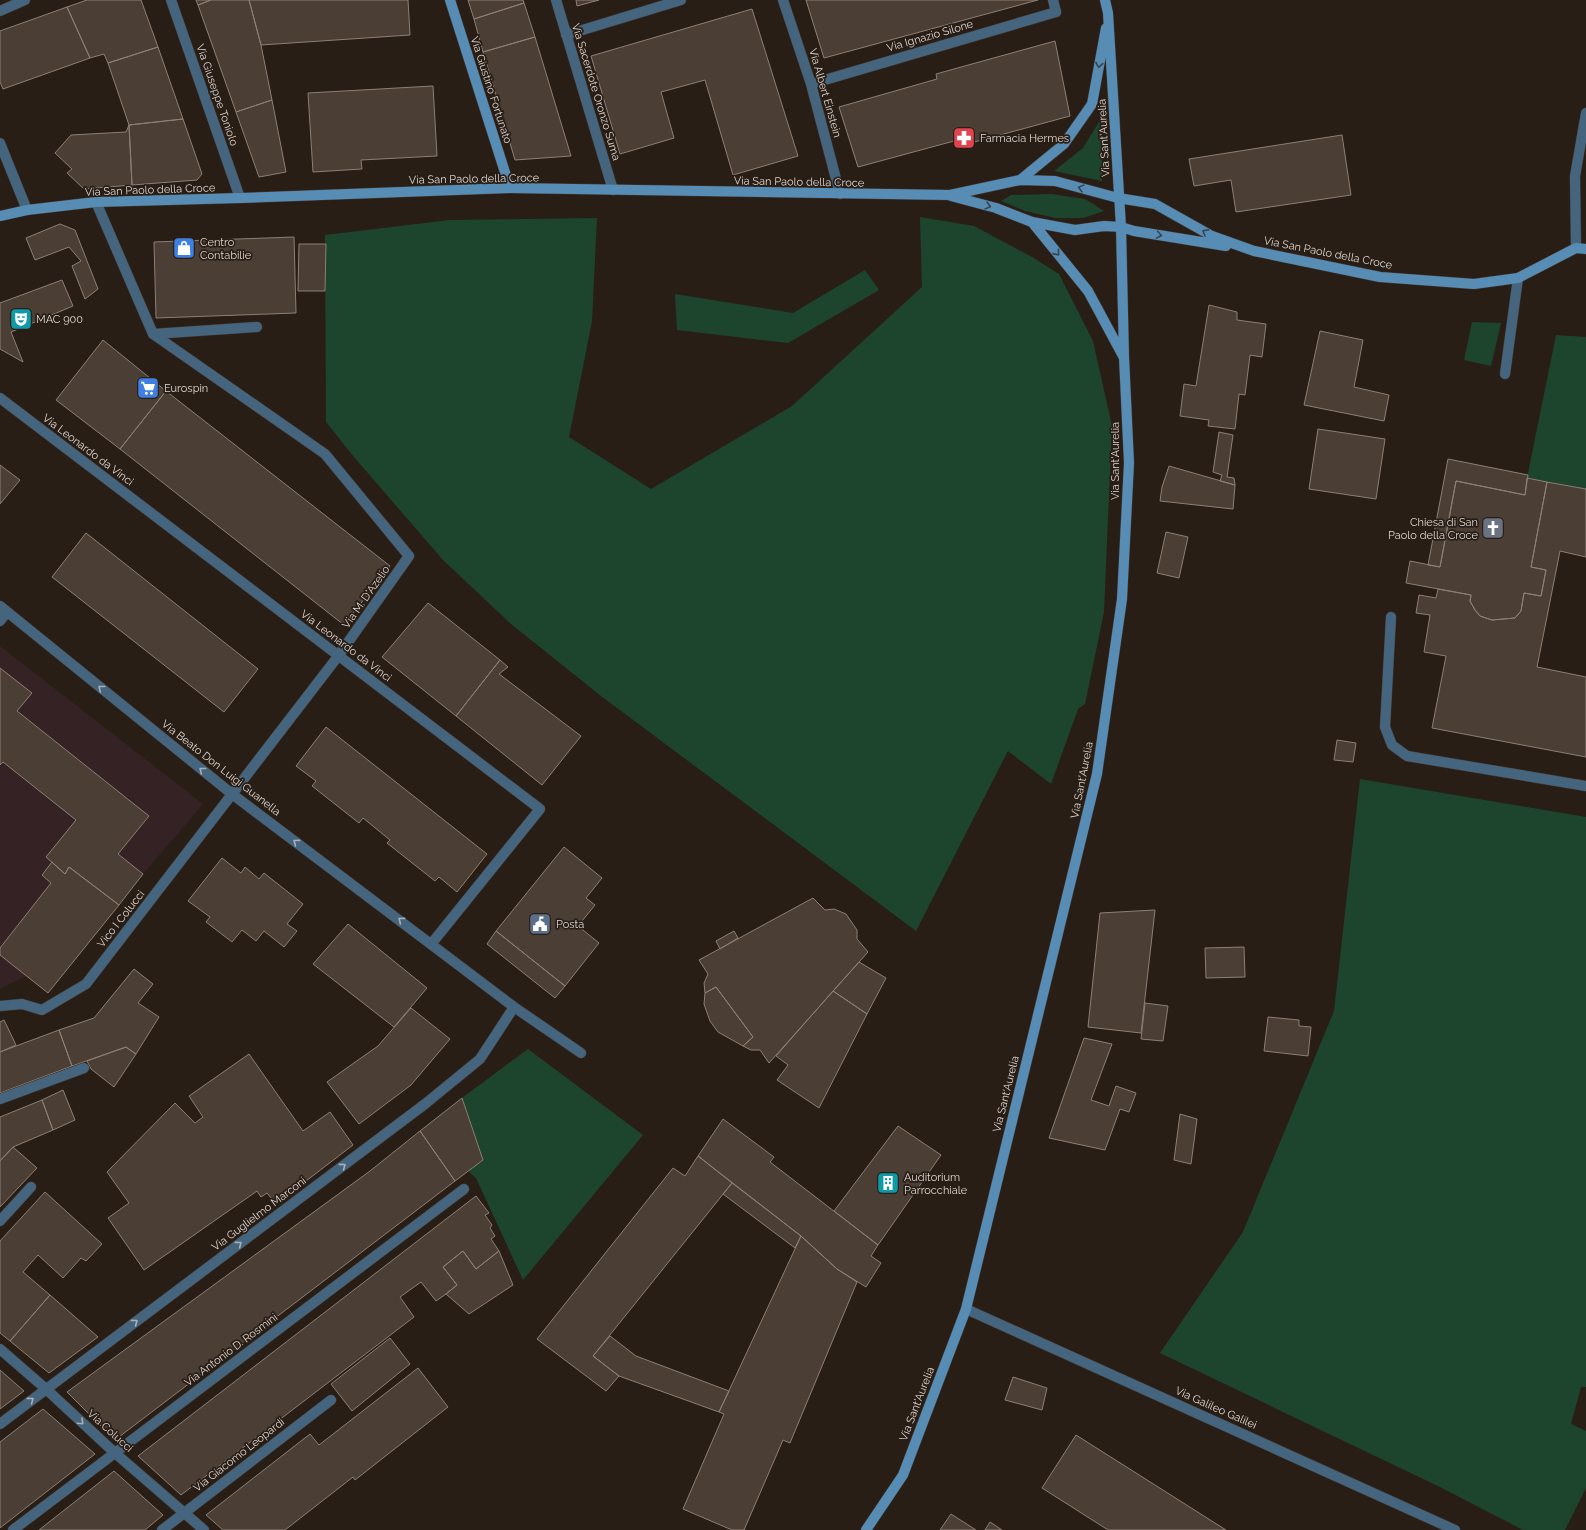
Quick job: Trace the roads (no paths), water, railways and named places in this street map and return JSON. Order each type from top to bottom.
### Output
[{"type":"street","points":[[0,11],[25,0]]},
{"type":"street","name":"Via Giuseppe Toniolo","points":[[171,0],[240,198]]},
{"type":"street","name":"Via Giustino Fortunato","points":[[450,0],[510,188]]},
{"type":"street","name":"Via Sacerdote Oronzo Suma","points":[[556,0],[613,190]]},
{"type":"street","points":[[566,35],[668,2],[681,0]]},
{"type":"street","name":"Via Albert Einstein","points":[[783,0],[811,84],[840,194]]},
{"type":"street","name":"Via Ignazio Silone","points":[[811,84],[1056,12],[1053,0]]},
{"type":"street","name":"Via Sant'Aurelia","points":[[866,1530],[903,1475],[966,1309],[1097,774],[1122,599],[1129,463],[1124,357],[1121,227],[1118,198],[1115,120],[1108,13],[1105,0]]},
{"type":"street","points":[[950,195],[1020,180],[1064,144],[1092,104],[1108,13]]},
{"type":"street","points":[[1581,248],[1575,176],[1586,113]]},
{"type":"street","points":[[0,143],[27,210]]},
{"type":"street","name":"Via San Paolo della Croce","points":[[1020,180],[1055,181],[1118,198],[1155,204],[1212,236],[1254,251],[1380,278],[1474,284],[1518,278],[1581,248]]},
{"type":"street","name":"Via San Paolo della Croce","points":[[0,216],[27,210],[96,202],[510,188],[950,195]]},
{"type":"street","points":[[950,195],[996,208],[1032,222],[1075,230],[1104,226],[1121,227],[1134,231],[1254,251]]},
{"type":"street","points":[[96,202],[153,334],[257,327]]},
{"type":"street","points":[[1032,222],[1088,291],[1124,357]]},
{"type":"street","points":[[1505,374],[1518,278]]},
{"type":"street","name":"Via M. D'Azelio","points":[[153,334],[325,454],[409,556],[339,655],[232,794]]},
{"type":"street","name":"Via Leonardo da Vinci","points":[[0,398],[540,809],[432,943]]},
{"type":"street","points":[[0,621],[4,609]]},
{"type":"street","name":"Via Beato Don Luigi Guanella","points":[[4,609],[232,794],[432,943],[514,1007],[581,1052]]},
{"type":"street","points":[[1391,617],[1386,727],[1392,745],[1407,756],[1586,786]]},
{"type":"street","name":"Vico I Colucci","points":[[0,1006],[22,1004],[42,1010],[86,984],[232,794]]},
{"type":"street","name":"Via Guglielmo Marconi","points":[[0,1424],[425,1104],[480,1059],[514,1007]]},
{"type":"street","points":[[0,1099],[84,1068]]},
{"type":"street","points":[[0,1221],[31,1187]]},
{"type":"street","name":"Via Antonio D. Rosmini","points":[[14,1530],[464,1189]]},
{"type":"street","name":"Via Galileo Galilei","points":[[966,1309],[1455,1530]]},
{"type":"street","name":"Via Colucci","points":[[0,1349],[115,1453],[204,1530]]},
{"type":"street","name":"Via Giacomo Leopardi","points":[[162,1530],[331,1400]]},
{"type":"place","name":"Farmacia Hermes","points":[[964,138]]},
{"type":"place","name":"Centro Contabilie","points":[[184,248]]},
{"type":"place","name":"MAC 900","points":[[21,319]]},
{"type":"place","name":"Eurospin","points":[[148,388]]},
{"type":"place","name":"Chiesa di San Paolo della Croce","points":[[1493,528]]},
{"type":"place","name":"Posta","points":[[540,924]]},
{"type":"place","name":"Auditorium Parrocchiale","points":[[888,1183]]}]
